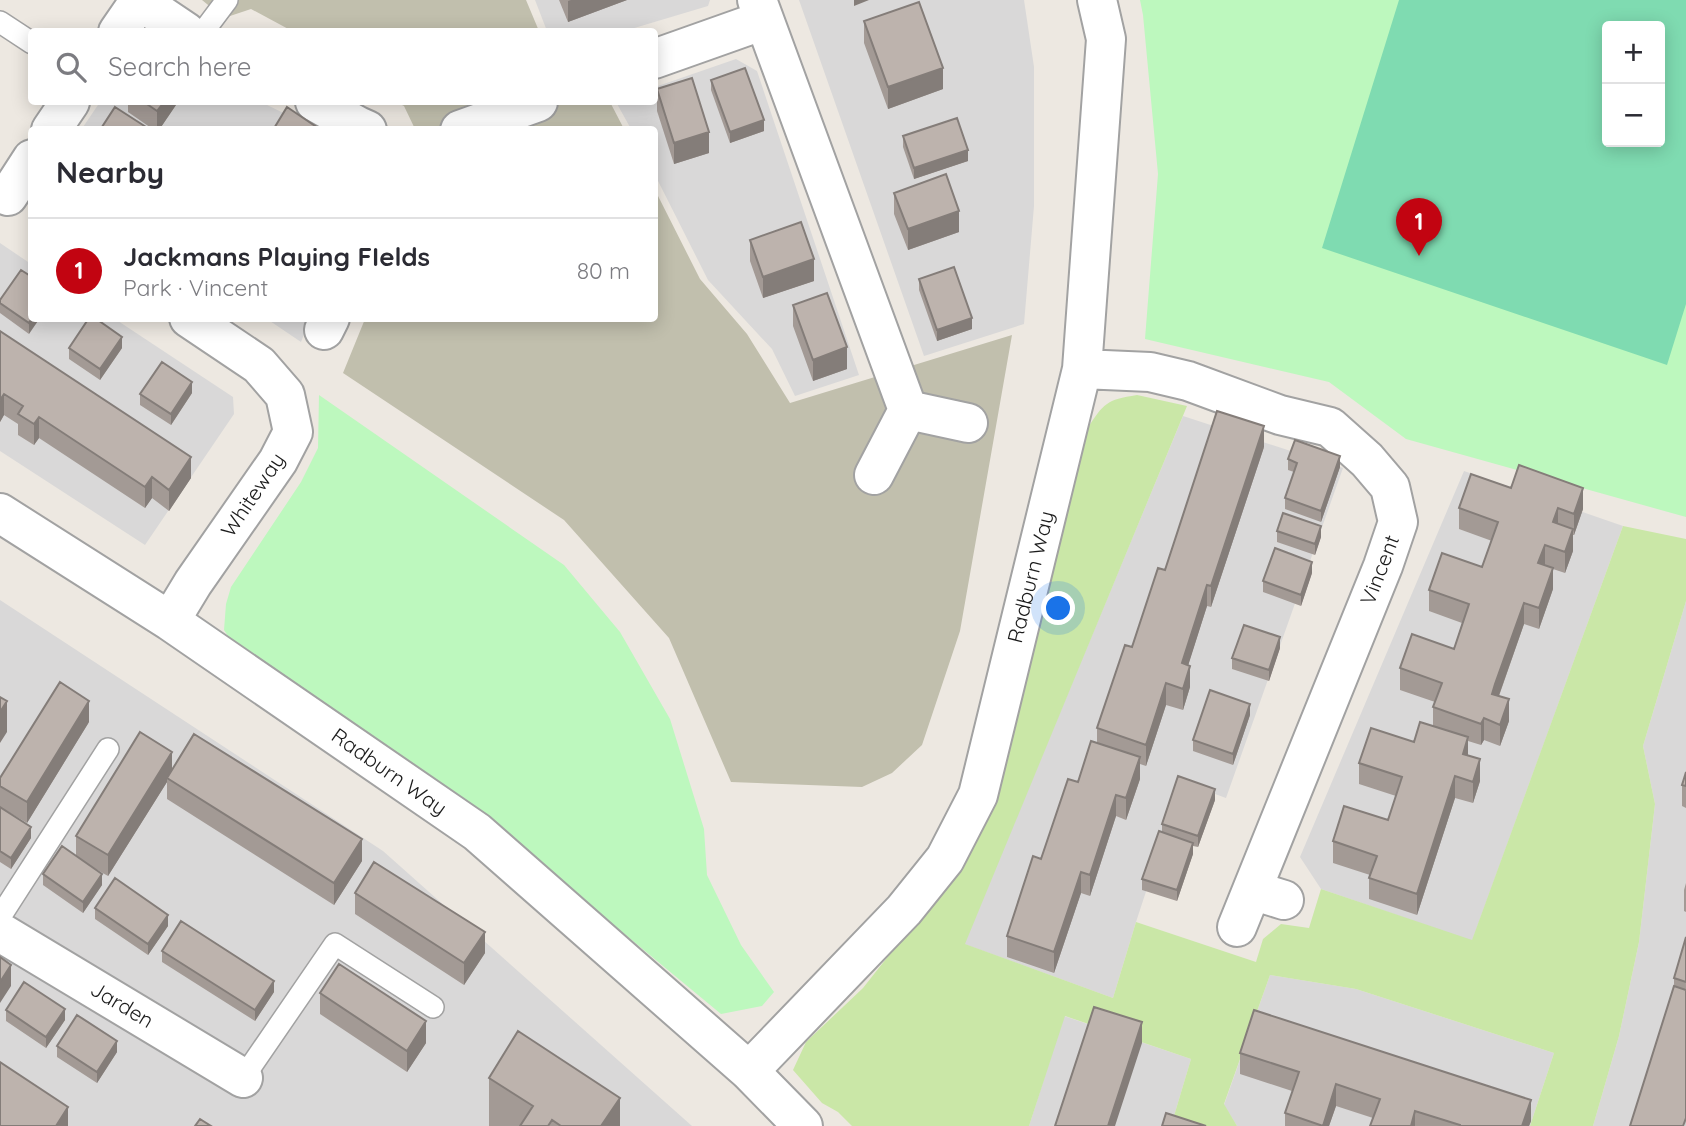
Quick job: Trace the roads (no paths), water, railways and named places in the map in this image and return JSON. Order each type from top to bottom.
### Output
[{"type":"street","points":[[121,28],[140,0],[180,28]]},
{"type":"street","name":"Radburn Way","points":[[749,1071],[904,909],[945,859],[978,795],[1082,369],[1106,39],[1097,0]]},
{"type":"street","points":[[658,57],[761,10],[908,410],[874,475]]},
{"type":"street","points":[[54,126],[67,105]]},
{"type":"street","points":[[320,105],[358,126]]},
{"type":"street","points":[[471,126],[530,105]]},
{"type":"street","points":[[13,200],[28,168]]},
{"type":"street","name":"Whiteway","points":[[170,621],[193,583],[278,461],[293,432],[285,395],[259,365],[195,322]]},
{"type":"street","name":"Vincent","points":[[1082,369],[1150,372],[1188,381],[1280,415],[1330,427],[1367,460],[1390,486],[1398,522],[1383,566],[1268,895],[1237,927]]},
{"type":"street","points":[[908,410],[968,423]]},
{"type":"street","name":"Radburn Way","points":[[0,513],[170,621],[477,832],[749,1071],[803,1126]]},
{"type":"street","name":"Jarden","points":[[0,932],[243,1078]]},
{"type":"lane","points":[[206,28],[227,0]]},
{"type":"lane","points":[[0,22],[28,40]]},
{"type":"lane","points":[[0,917],[107,749]]},
{"type":"lane","points":[[243,1078],[335,944],[433,1006]]},
{"type":"place","name":"Jackmans Playing FIelds","points":[[1419,256]]}]
